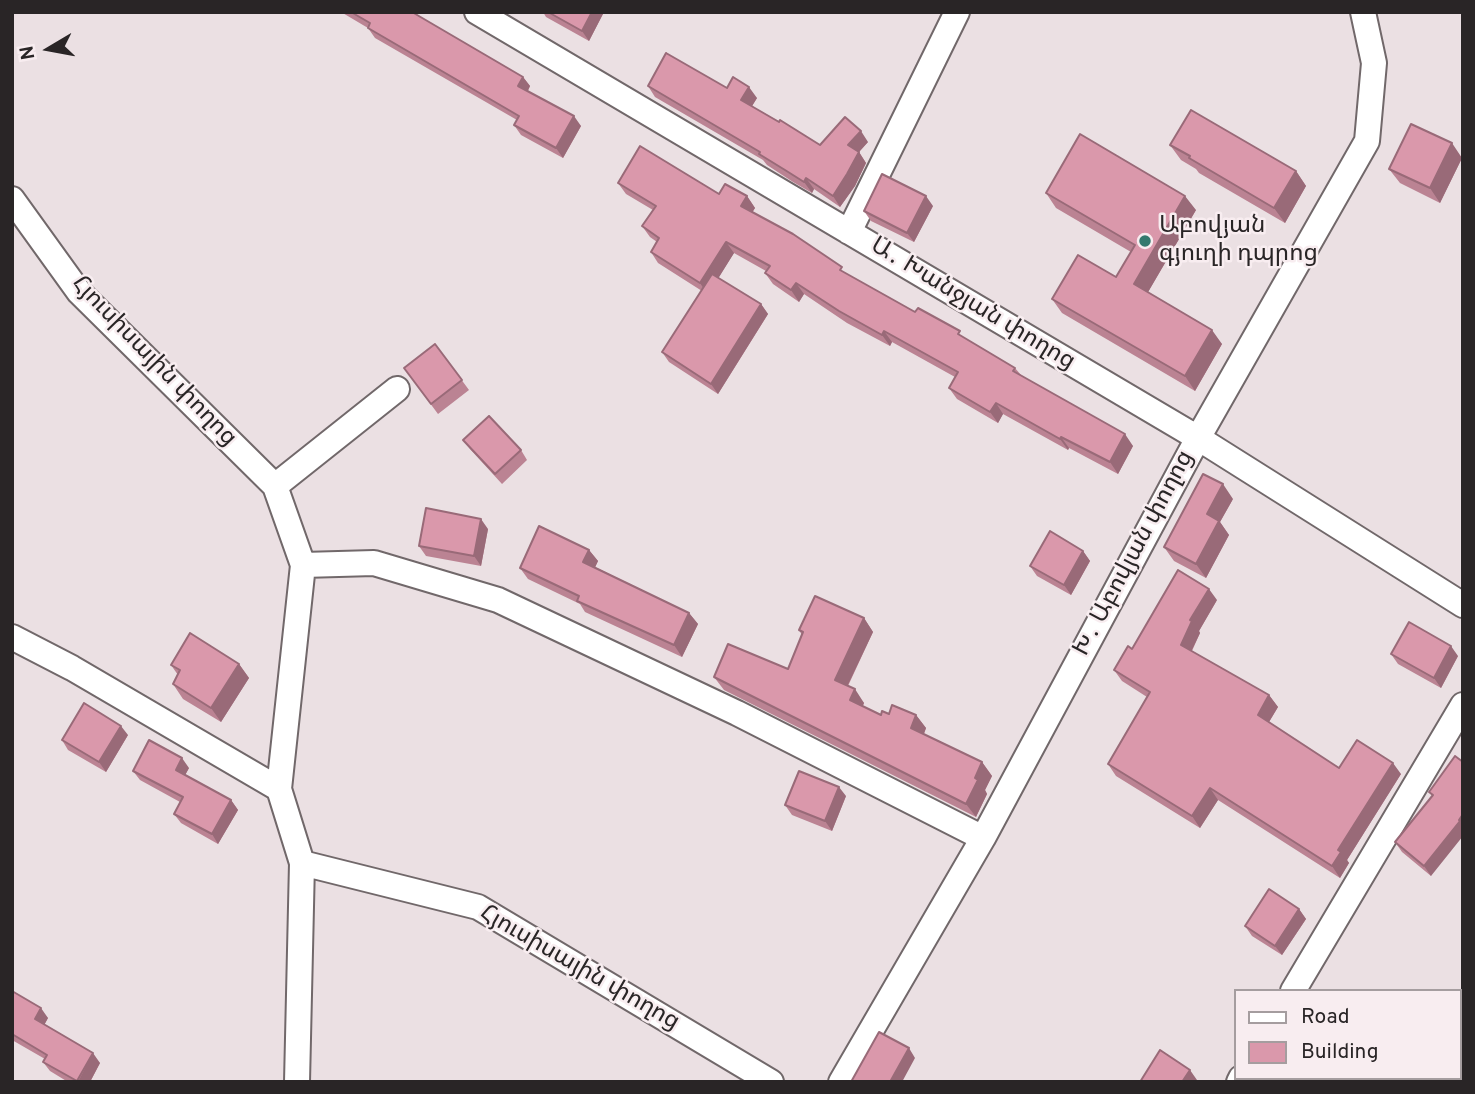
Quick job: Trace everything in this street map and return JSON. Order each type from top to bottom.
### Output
[{"type":"street","name":"Ա․ Խանջյան փողոց","points":[[477,12],[1198,438],[1463,605]]},
{"type":"street","points":[[849,232],[957,12]]},
{"type":"street","name":"Խ․ Աբովյան փողոց","points":[[841,1082],[983,838],[1198,438],[1367,141],[1374,62],[1363,12]]},
{"type":"street","name":"Հյուսիսային փողոց","points":[[12,199],[79,292],[275,486],[303,565],[279,789],[302,863],[478,907],[771,1082]]},
{"type":"street","points":[[275,486],[397,389]]},
{"type":"street","points":[[303,565],[374,563],[498,600],[737,713],[983,838]]},
{"type":"street","points":[[12,637],[72,668],[279,789]]},
{"type":"street","points":[[1294,989],[1463,705]]},
{"type":"street","points":[[297,1082],[302,863]]},
{"type":"building","points":[[351,12],[412,12],[523,77],[518,86],[574,116],[556,148],[514,125],[519,116],[368,28],[370,23]]},
{"type":"building","points":[[548,12],[592,12],[582,31]]},
{"type":"building","points":[[666,53],[727,88],[733,77],[749,87],[741,100],[820,145],[845,117],[861,131],[848,145],[859,152],[833,196],[806,178],[804,182],[759,154],[760,152],[648,86]]},
{"type":"building","points":[[1191,110],[1296,171],[1274,208],[1170,145]]},
{"type":"building","points":[[1411,124],[1452,143],[1430,188],[1389,169]]},
{"type":"building","points":[[1080,134],[1185,196],[1134,284],[1212,330],[1185,376],[1052,299],[1078,255],[1116,277],[1135,245],[1046,193]]},
{"type":"building","points":[[640,146],[719,194],[725,184],[747,196],[741,206],[793,234],[842,267],[840,270],[915,312],[918,308],[960,331],[958,334],[1015,368],[1013,371],[1125,434],[1110,462],[1061,437],[1060,439],[996,403],[990,412],[949,388],[958,372],[884,331],[882,335],[796,283],[791,290],[765,273],[770,266],[726,242],[700,283],[651,252],[659,238],[642,226],[656,206],[618,183]]},
{"type":"building","points":[[882,174],[926,196],[907,233],[864,211]]},
{"type":"building","points":[[712,274],[761,304],[711,384],[662,352]]},
{"type":"building","points":[[435,344],[462,380],[431,404],[404,368]]},
{"type":"building","points":[[489,416],[521,450],[495,474],[463,440]]},
{"type":"building","points":[[1203,474],[1223,484],[1207,514],[1219,521],[1196,564],[1164,547]]},
{"type":"building","points":[[426,508],[481,519],[474,556],[419,546]]},
{"type":"building","points":[[539,526],[589,550],[583,562],[689,613],[674,645],[577,601],[579,596],[520,568]]},
{"type":"building","points":[[1050,531],[1083,551],[1064,585],[1030,566]]},
{"type":"building","points":[[1178,570],[1209,589],[1190,620],[1192,621],[1181,645],[1269,695],[1258,715],[1339,768],[1357,740],[1393,763],[1338,850],[1341,852],[1332,866],[1210,788],[1192,816],[1108,764],[1150,692],[1114,670],[1128,646],[1132,649]]},
{"type":"building","points":[[815,596],[864,618],[835,680],[855,689],[850,700],[881,715],[882,711],[889,714],[892,705],[916,715],[911,728],[982,762],[975,778],[978,780],[966,804],[714,677],[728,644],[788,669],[803,632],[799,630]]},
{"type":"building","points":[[1409,622],[1451,646],[1434,678],[1391,654]]},
{"type":"building","points":[[190,633],[239,664],[211,708],[173,684],[180,670],[171,665]]},
{"type":"building","points":[[84,703],[121,726],[99,762],[62,740]]},
{"type":"building","points":[[149,740],[182,758],[176,770],[231,800],[212,834],[174,814],[183,797],[133,771]]},
{"type":"building","points":[[1455,756],[1463,762],[1463,814],[1424,866],[1395,842],[1433,795],[1429,792]]},
{"type":"building","points":[[799,771],[839,787],[825,821],[785,805]]},
{"type":"building","points":[[1269,889],[1299,909],[1275,946],[1245,926]]},
{"type":"building","points":[[12,991],[41,1008],[35,1019],[93,1053],[77,1081],[43,1062],[47,1055],[12,1034]]},
{"type":"building","points":[[879,1032],[909,1048],[890,1082],[851,1082]]},
{"type":"building","points":[[1160,1050],[1190,1070],[1182,1082],[1140,1082]]},
{"type":"building","points":[[1286,1080],[1289,1082],[1247,1082]]},
{"type":"place","name":"Աբովյան գյուղի դպրոց","points":[[1145,241]]}]
